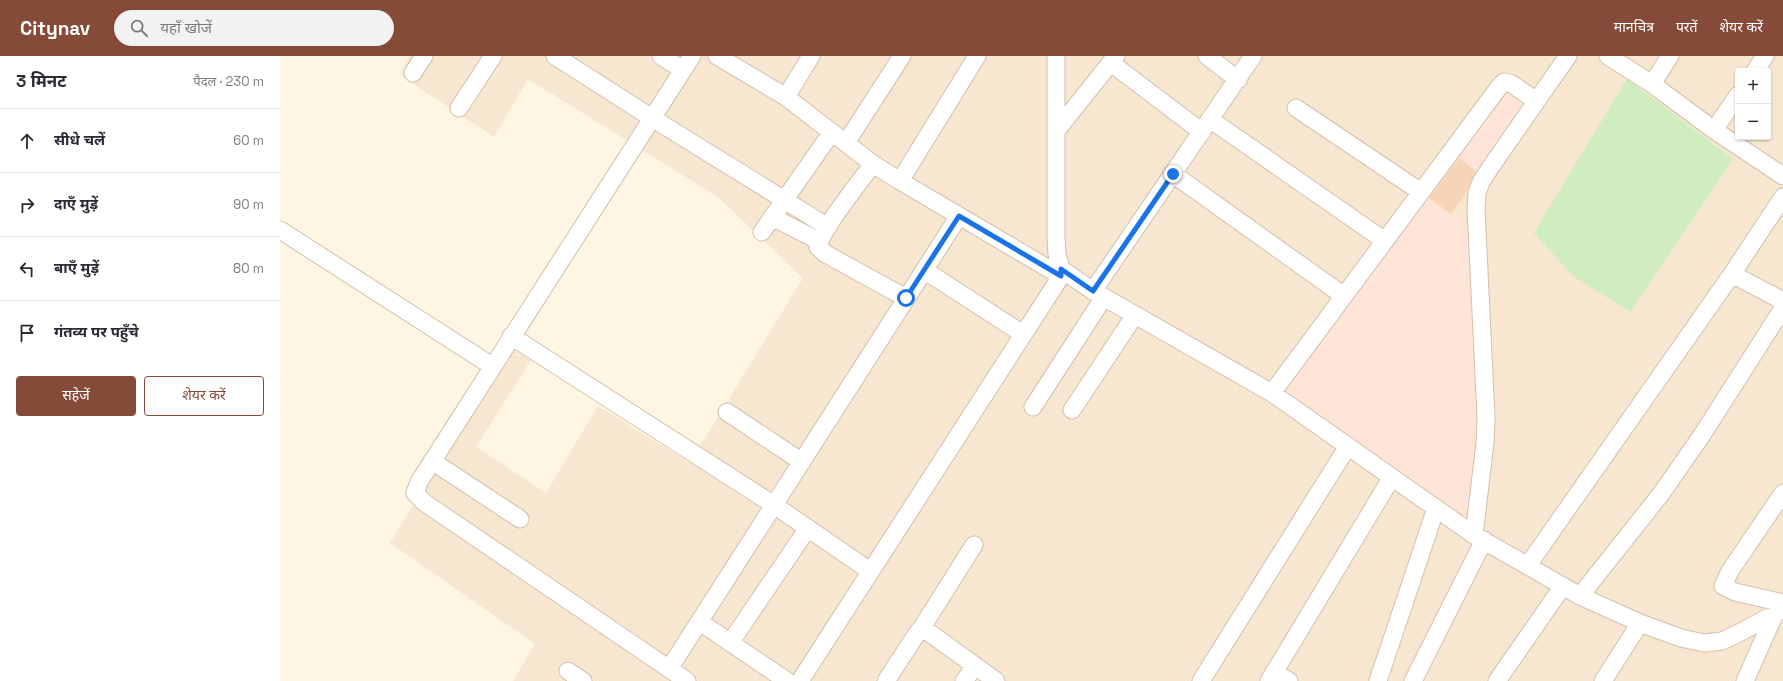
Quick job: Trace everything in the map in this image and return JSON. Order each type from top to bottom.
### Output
[{"type":"street","points":[[413,73],[424,56]]},
{"type":"street","points":[[459,108],[493,56]]},
{"type":"street","points":[[555,56],[828,227]]},
{"type":"street","points":[[661,56],[687,63],[492,366],[432,461],[415,493],[419,498],[687,681]]},
{"type":"street","points":[[717,56],[786,97],[873,164],[900,181],[1272,393],[1479,537],[1580,596],[1640,623],[1681,638],[1704,643],[1722,640],[1741,632],[1781,608]]},
{"type":"street","points":[[786,97],[811,56]]},
{"type":"street","points":[[846,143],[902,56]]},
{"type":"street","points":[[900,181],[977,56]]},
{"type":"street","points":[[800,681],[1024,334],[1061,272],[1057,254],[1056,56]]},
{"type":"street","points":[[1207,56],[1238,80]]},
{"type":"street","points":[[1033,407],[1098,294],[1173,174],[1253,56]]},
{"type":"street","points":[[1413,681],[1479,537],[1486,417],[1477,247],[1477,193],[1481,182],[1490,168],[1568,56]]},
{"type":"street","points":[[1608,56],[1652,84],[1714,130],[1783,176]]},
{"type":"street","points":[[1652,84],[1670,56]]},
{"type":"street","points":[[1757,68],[1765,56]]},
{"type":"street","points":[[1056,131],[1114,59],[1206,126],[1385,241]]},
{"type":"street","points":[[1272,393],[1504,82],[1510,83],[1536,101]]},
{"type":"street","points":[[1714,130],[1735,99]]},
{"type":"street","points":[[1296,108],[1421,192]]},
{"type":"street","points":[[762,232],[832,132]]},
{"type":"street","points":[[873,164],[828,227],[819,241],[818,247],[826,254],[906,298]]},
{"type":"street","points":[[1173,174],[1344,296]]},
{"type":"street","points":[[1528,565],[1732,274],[1783,197]]},
{"type":"street","points":[[669,669],[959,216]]},
{"type":"street","points":[[772,217],[819,241]]},
{"type":"street","points":[[280,230],[492,366]]},
{"type":"street","points":[[924,270],[1024,334]]},
{"type":"street","points":[[1732,274],[1783,301]]},
{"type":"street","points":[[1580,596],[1661,494],[1702,435],[1783,308]]},
{"type":"street","points":[[1072,410],[1135,315]]},
{"type":"street","points":[[511,336],[774,505],[870,572]]},
{"type":"street","points":[[727,412],[802,462]]},
{"type":"street","points":[[1201,681],[1348,446]]},
{"type":"street","points":[[432,461],[520,519]]},
{"type":"street","points":[[1289,681],[1271,677],[1392,477]]},
{"type":"street","points":[[1781,608],[1735,592],[1723,586],[1730,572],[1783,493]]},
{"type":"street","points":[[1378,681],[1436,508]]},
{"type":"street","points":[[730,643],[808,528]]},
{"type":"street","points":[[886,681],[974,545]]},
{"type":"street","points":[[1497,681],[1563,586]]},
{"type":"street","points":[[1745,681],[1781,608]]},
{"type":"street","points":[[700,622],[787,681]]},
{"type":"street","points":[[1603,681],[1640,623]]},
{"type":"street","points":[[921,629],[927,631],[996,681]]},
{"type":"street","points":[[964,681],[975,666]]},
{"type":"street","points":[[568,671],[583,681]]},
{"type":"shaded area","points":[[409,56],[1783,56],[1783,681],[513,681],[535,644],[390,543],[510,346],[531,360],[476,447],[546,493],[598,406],[690,463],[803,278],[718,197],[528,79],[494,137],[400,75]]},
{"type":"shaded area","points":[[1507,93],[1527,109],[1451,214],[1472,226],[1478,380],[1474,525],[1280,391]]},
{"type":"green space","points":[[1627,79],[1733,159],[1630,312],[1573,276],[1534,233]]},
{"type":"building","points":[[1459,158],[1476,171],[1467,191],[1451,214],[1429,198]]},
{"type":"route","points":[[906,298],[959,216],[1061,276],[1061,269],[1093,291],[1173,174]]}]
